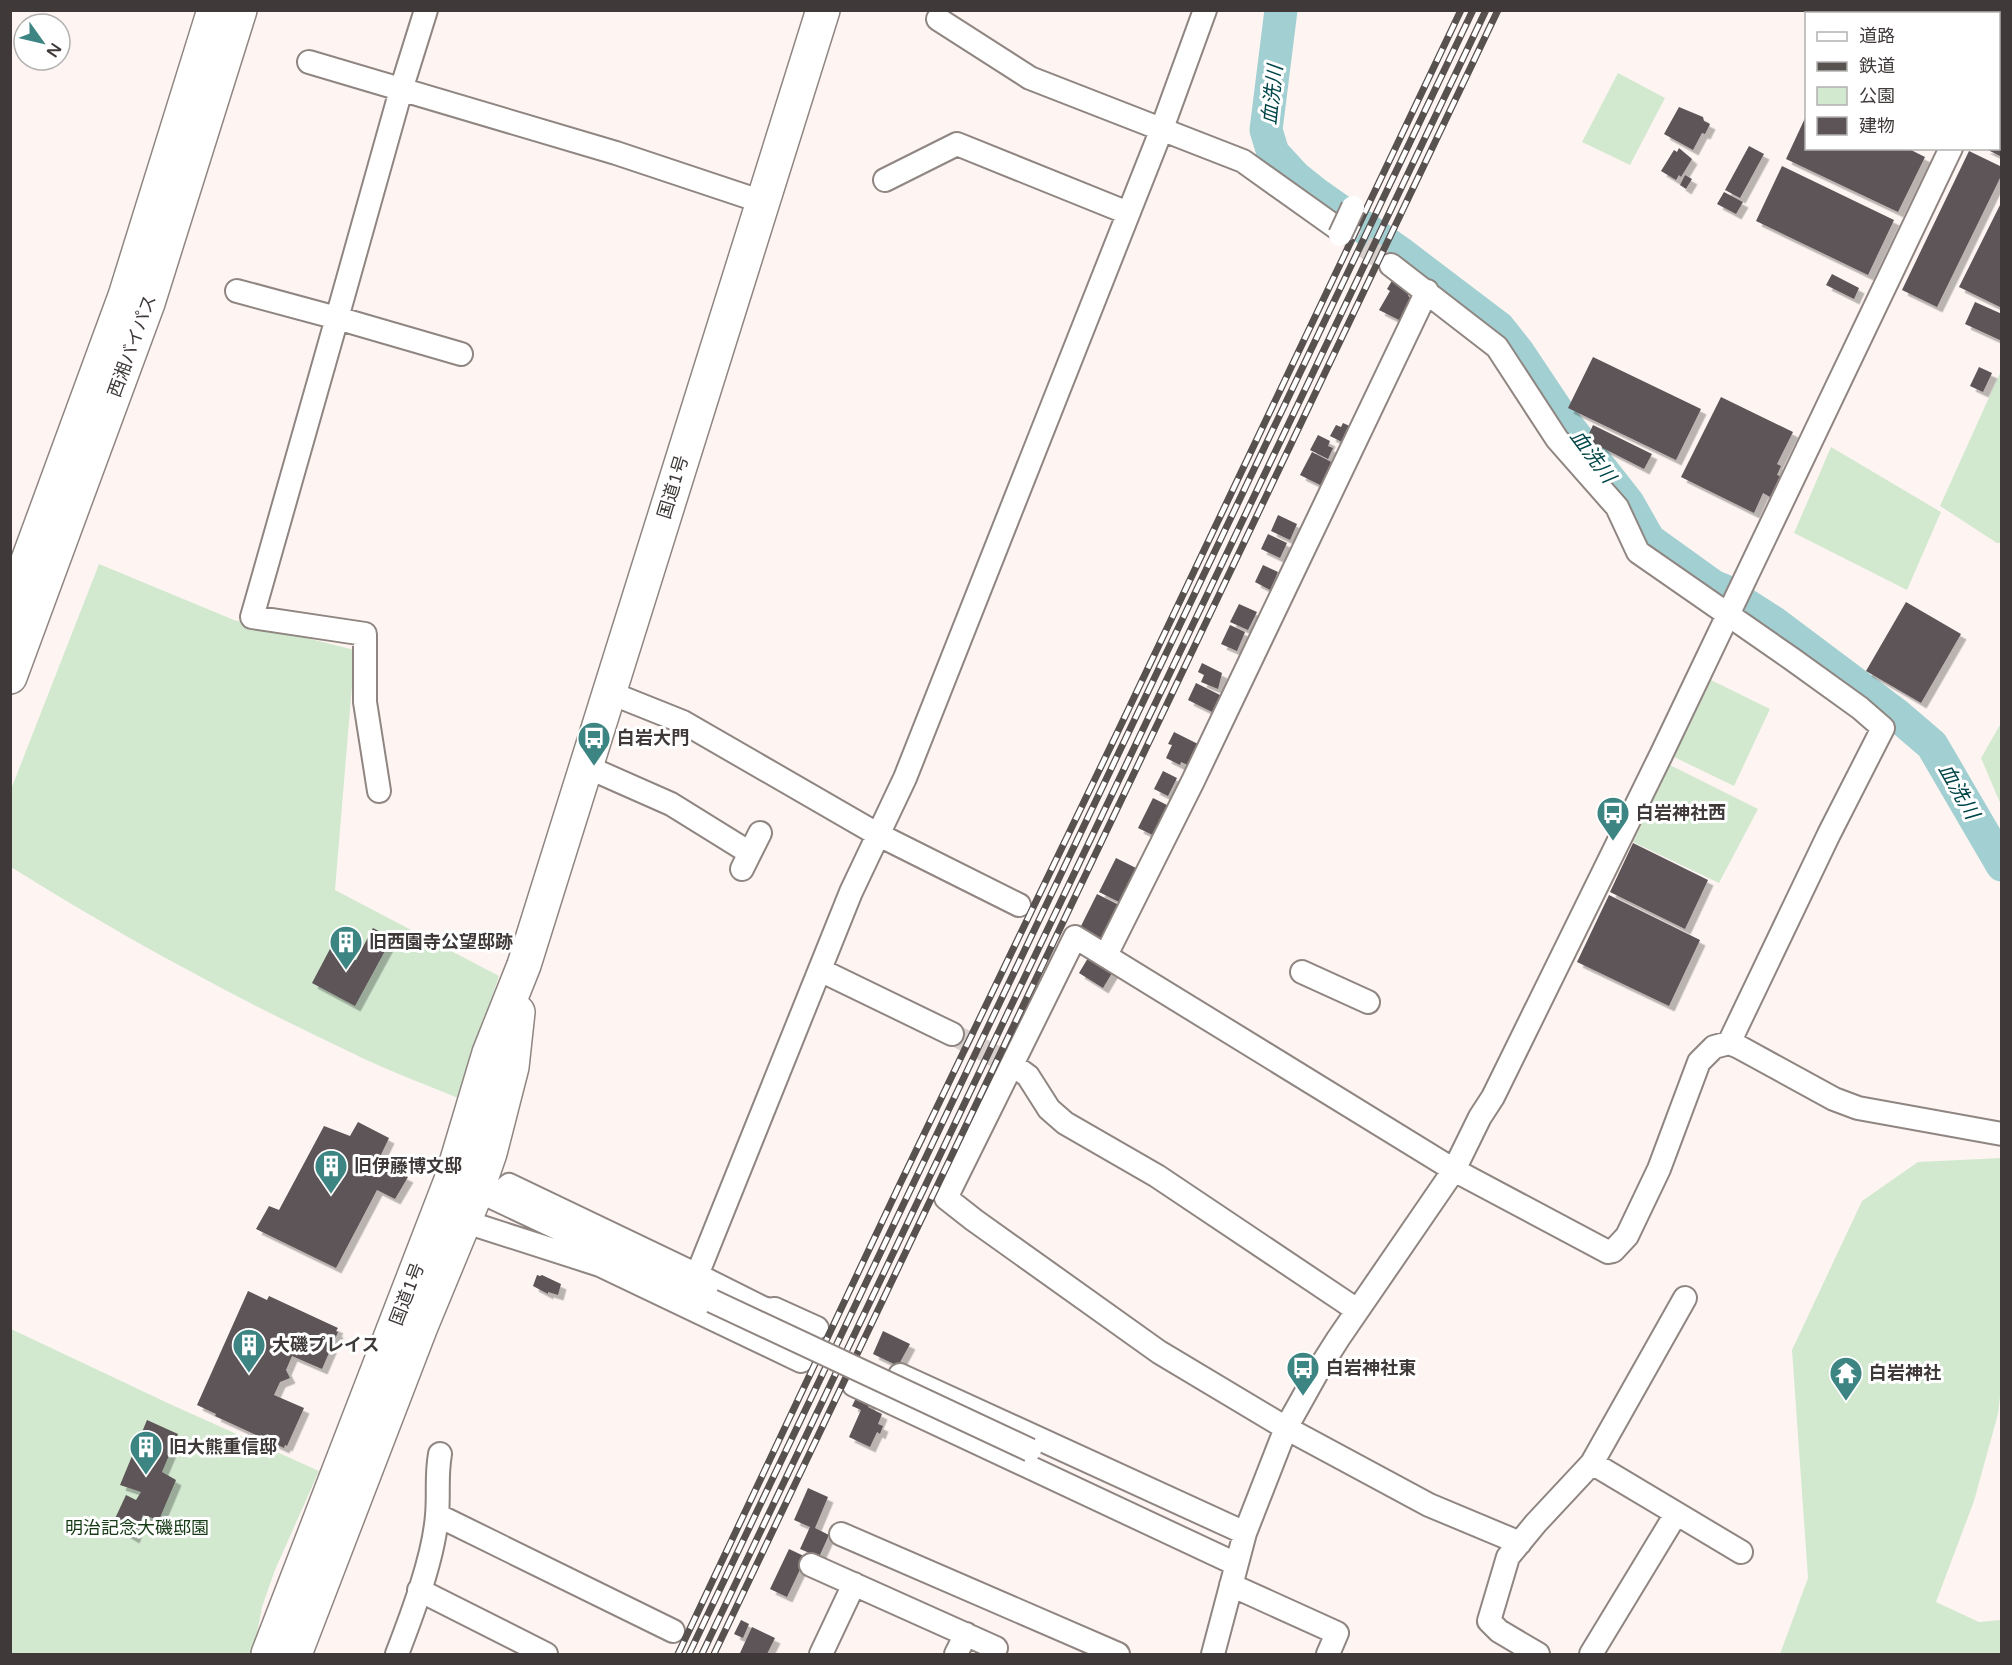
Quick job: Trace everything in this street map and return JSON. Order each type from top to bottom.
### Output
[{"type":"highway","name":"西湘バイパス","points":[[10,609],[125,296],[214,10]]},
{"type":"highway","name":"西湘バイパス","points":[[10,677],[148,303],[240,10]]},
{"type":"highway","name":"国道1号","points":[[268,1654],[490,1153],[512,1067],[524,965],[823,10]]},
{"type":"highway","name":"国道1号","points":[[295,1654],[474,1190]]},
{"type":"street","points":[[380,791],[365,702],[365,634],[252,617],[401,90],[426,10]]},
{"type":"street","points":[[697,1275],[851,892],[905,778],[1161,131],[1205,10]]},
{"type":"street","points":[[938,19],[1030,78],[1161,131],[1243,161],[1264,177],[1292,205],[1339,234],[1353,207]]},
{"type":"street","points":[[309,62],[616,153],[763,202]]},
{"type":"street","points":[[885,180],[957,144],[1128,213]]},
{"type":"street","points":[[1213,1654],[1238,1558],[1286,1428],[1318,1369],[1454,1170],[1480,1117],[1493,1097],[1733,604],[1950,150]]},
{"type":"street","points":[[1391,265],[1497,347],[1557,439],[1617,507],[1638,552],[1733,604],[1882,728],[1729,1043]]},
{"type":"street","points":[[237,291],[461,354]]},
{"type":"street","points":[[1106,955],[1198,771],[1427,291]]},
{"type":"street","points":[[608,692],[682,722],[878,834],[1019,905]]},
{"type":"street","points":[[585,766],[671,804],[751,852]]},
{"type":"street","points":[[1520,1543],[1429,1505],[1286,1428],[1159,1352],[946,1198],[1075,937],[1454,1170],[1608,1252],[1613,1251],[1627,1236],[1659,1169],[1699,1062],[1714,1047],[1729,1043],[1740,1047],[1834,1100],[1858,1108],[2001,1134]]},
{"type":"street","points":[[820,970],[855,982],[952,1035]]},
{"type":"street","points":[[1302,972],[1368,1002]]},
{"type":"street","points":[[1014,1065],[1028,1076],[1049,1109],[1065,1123],[1157,1176],[1357,1310]]},
{"type":"street","points":[[474,1190],[509,1185],[767,1310],[775,1309],[817,1328]]},
{"type":"street","points":[[474,1190],[1030,1450],[1238,1558]]},
{"type":"street","points":[[463,1221],[600,1265],[801,1361]]},
{"type":"street","points":[[1538,1654],[1499,1632],[1489,1621],[1508,1557],[1592,1463],[1685,1298]]},
{"type":"street","points":[[900,1375],[930,1388],[1238,1558],[1337,1633],[1328,1654]]},
{"type":"street","points":[[854,1385],[1238,1558]]},
{"type":"street","points":[[908,1410],[930,1388]]},
{"type":"street","points":[[397,1654],[419,1590],[432,1541],[437,1515],[436,1473],[440,1454]]},
{"type":"street","points":[[1592,1463],[1741,1552]]},
{"type":"street","points":[[437,1515],[673,1631]]},
{"type":"street","points":[[1591,1654],[1676,1515]]},
{"type":"street","points":[[841,1534],[1118,1654]]},
{"type":"street","points":[[811,1565],[996,1648]]},
{"type":"street","points":[[821,1654],[854,1584]]},
{"type":"street","points":[[419,1590],[546,1654]]},
{"type":"street","points":[[956,1654],[966,1634]]},
{"type":"green space","points":[[1618,73],[1665,98],[1630,165],[1582,142]]},
{"type":"green space","points":[[2000,373],[2002,374],[2001,543],[1997,543],[1940,506]]},
{"type":"green space","points":[[1831,447],[1941,512],[1907,590],[1794,533]]},
{"type":"green space","points":[[99,564],[234,620],[355,650],[335,890],[499,976],[458,1098],[365,1059],[222,988],[94,917],[11,867],[10,792]]},
{"type":"green space","points":[[1711,680],[1770,709],[1734,786],[1674,757]]},
{"type":"green space","points":[[2001,723],[2001,805],[1981,758]]},
{"type":"green space","points":[[1670,765],[1758,809],[1719,883],[1633,842]]},
{"type":"green space","points":[[2001,1158],[2002,1378],[1998,1414],[1974,1501],[1936,1602],[1979,1622],[2001,1620],[2001,1654],[1780,1654],[1808,1578],[1792,1350],[1862,1201],[1918,1162]]},
{"type":"green space","name":"明治記念大磯邸園","points":[[11,1329],[319,1471],[275,1570],[262,1607],[253,1654],[11,1654]]},
{"type":"building","points":[[2002,102],[2002,157],[1988,150],[2000,150],[2000,106]]},
{"type":"building","points":[[1679,107],[1703,117],[1704,121],[1710,124],[1693,150],[1664,134]]},
{"type":"building","points":[[1805,118],[1805,150],[1911,150],[1925,157],[1898,212],[1786,159]]},
{"type":"building","points":[[1749,146],[1764,154],[1740,198],[1725,190]]},
{"type":"building","points":[[1679,148],[1692,159],[1681,177],[1679,175],[1676,180],[1661,171],[1674,150],[1677,152]]},
{"type":"building","points":[[1969,151],[2002,167],[2002,174],[1937,307],[1902,290]]},
{"type":"building","points":[[1782,166],[1894,220],[1868,275],[1756,221]]},
{"type":"building","points":[[1685,175],[1692,179],[1686,189],[1680,185]]},
{"type":"building","points":[[1724,192],[1743,202],[1736,214],[1717,204]]},
{"type":"building","points":[[2002,201],[2002,308],[1959,287]]},
{"type":"building","points":[[1832,274],[1859,288],[1854,299],[1826,285]]},
{"type":"building","points":[[1393,279],[1411,290],[1408,296],[1413,299],[1401,321],[1379,310],[1390,291],[1387,289]]},
{"type":"building","points":[[1975,302],[2002,314],[2002,341],[1965,324]]},
{"type":"building","points":[[1593,357],[1701,409],[1676,460],[1568,408]]},
{"type":"building","points":[[1979,367],[1992,373],[1983,392],[1970,386]]},
{"type":"building","points":[[1721,397],[1793,432],[1777,464],[1781,466],[1777,475],[1780,476],[1770,497],[1763,493],[1754,513],[1681,477]]},
{"type":"building","points":[[1343,423],[1356,429],[1348,445],[1330,436],[1336,425],[1341,427]]},
{"type":"building","points":[[1593,425],[1652,454],[1644,469],[1593,443],[1588,436]]},
{"type":"building","points":[[1318,435],[1330,441],[1328,446],[1333,448],[1328,459],[1310,450]]},
{"type":"building","points":[[1312,452],[1337,465],[1326,488],[1300,475]]},
{"type":"building","points":[[1278,515],[1297,524],[1290,540],[1271,531]]},
{"type":"building","points":[[1268,534],[1287,543],[1280,558],[1261,549]]},
{"type":"building","points":[[1263,565],[1278,572],[1270,590],[1255,582]]},
{"type":"building","points":[[1906,602],[1961,634],[1921,703],[1866,671]]},
{"type":"building","points":[[1239,604],[1257,612],[1248,630],[1230,622]]},
{"type":"building","points":[[1230,625],[1245,632],[1237,651],[1221,644]]},
{"type":"building","points":[[1202,663],[1222,673],[1218,689],[1201,682],[1204,675],[1198,672]]},
{"type":"building","points":[[1196,683],[1222,696],[1214,713],[1188,700]]},
{"type":"building","points":[[1174,732],[1202,746],[1192,767],[1181,762],[1180,765],[1166,758],[1172,745],[1168,744]]},
{"type":"building","points":[[1163,771],[1177,778],[1168,796],[1154,789]]},
{"type":"building","points":[[1153,798],[1173,808],[1159,838],[1138,828]]},
{"type":"building","points":[[1633,843],[1708,880],[1685,929],[1610,892]]},
{"type":"building","points":[[1116,858],[1144,872],[1127,906],[1099,892]]},
{"type":"building","points":[[1097,894],[1125,908],[1108,942],[1080,928]]},
{"type":"building","points":[[1609,895],[1700,940],[1669,1006],[1577,962]]},
{"type":"building","name":"旧西園寺公望邸跡","points":[[373,928],[392,938],[355,1006],[312,983],[331,947],[356,960]]},
{"type":"building","points":[[1091,953],[1115,968],[1103,988],[1079,973]]},
{"type":"building","name":"旧伊藤博文邸","points":[[358,1122],[389,1138],[377,1163],[408,1177],[395,1199],[377,1190],[336,1268],[256,1229],[269,1206],[279,1210],[324,1126],[350,1136]]},
{"type":"building","points":[[537,1275],[561,1284],[558,1295],[548,1292],[548,1294],[533,1286]]},
{"type":"building","name":"大磯プレイス","points":[[248,1291],[267,1300],[269,1296],[338,1328],[322,1369],[292,1356],[286,1370],[290,1378],[280,1382],[274,1395],[304,1408],[284,1448],[215,1416],[216,1414],[197,1405]]},
{"type":"building","points":[[883,1331],[910,1344],[898,1366],[873,1354]]},
{"type":"building","points":[[858,1394],[872,1401],[868,1407],[882,1414],[878,1424],[883,1426],[880,1434],[877,1432],[870,1447],[849,1437],[861,1410],[852,1406]]},
{"type":"building","name":"旧大熊重信邸","points":[[147,1420],[178,1434],[162,1472],[176,1480],[159,1520],[143,1515],[134,1538],[112,1525],[126,1495],[136,1500],[141,1492],[120,1485]]},
{"type":"building","points":[[808,1488],[828,1497],[815,1528],[829,1535],[819,1557],[800,1549],[810,1527],[794,1520]]},
{"type":"building","points":[[789,1549],[806,1557],[787,1597],[770,1589]]},
{"type":"building","points":[[741,1620],[749,1624],[743,1638],[734,1634]]},
{"type":"building","points":[[752,1627],[775,1638],[767,1654],[740,1653]]},
{"type":"waterway","name":"血洗川","points":[[1281,10],[1266,130],[1273,153],[1295,177],[1315,193],[1399,252],[1499,328],[1518,352],[1566,424],[1628,503],[1649,540],[1713,586],[1725,591],[1773,622],[1897,715],[1932,745],[2002,865]]},
{"type":"tunnel","points":[[1337,228],[1391,265]]},
{"type":"tunnel","points":[[952,1034],[1013,1065]]},
{"type":"railway","points":[[678,1654],[1461,10]]},
{"type":"railway","points":[[689,1654],[1473,10]]},
{"type":"railway","points":[[702,1654],[1486,10]]},
{"type":"railway","points":[[714,1654],[1498,10]]},
{"type":"place","name":"白岩大門","points":[[594,767]]},
{"type":"place","name":"白岩神社西","points":[[1613,842]]},
{"type":"place","name":"旧西園寺公望邸跡","points":[[346,971]]},
{"type":"place","name":"旧伊藤博文邸","points":[[331,1195]]},
{"type":"place","name":"大磯プレイス","points":[[249,1374]]},
{"type":"place","name":"白岩神社東","points":[[1303,1397]]},
{"type":"place","name":"白岩神社","points":[[1846,1402]]},
{"type":"place","name":"旧大熊重信邸","points":[[146,1476]]}]
